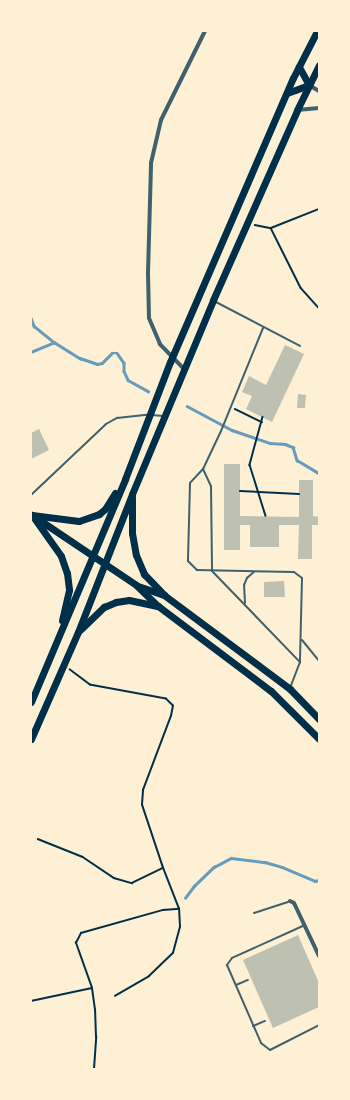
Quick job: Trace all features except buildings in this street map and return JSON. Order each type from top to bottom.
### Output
[{"type":"main road","points":[[31,702],[125,479],[148,415],[199,294],[287,93],[317,31]]},
{"type":"main road","points":[[31,739],[78,632],[132,494],[213,300],[297,110],[319,65]]},
{"type":"main road","points":[[299,68],[309,85]]},
{"type":"main road","points":[[287,93],[309,85]]},
{"type":"main road","points":[[199,294],[213,300]]},
{"type":"main road","points":[[32,515],[79,521],[92,518],[105,509],[125,479]]},
{"type":"main road","points":[[132,494],[132,533],[136,555],[144,574],[164,595],[290,689],[319,719]]},
{"type":"main road","points":[[32,515],[136,585],[158,606],[243,668],[282,700],[319,739]]},
{"type":"main road","points":[[32,515],[61,556],[67,573],[69,590],[57,642]]},
{"type":"main road","points":[[136,585],[164,595]]},
{"type":"main road","points":[[78,632],[104,607],[116,602],[129,600],[158,606]]},
{"type":"main road","points":[[282,700],[290,689]]},
{"type":"street","points":[[184,369],[172,358],[157,340],[149,318],[148,273],[151,163],[161,120],[205,31]]},
{"type":"street","points":[[309,85],[319,91]]},
{"type":"street","points":[[297,110],[319,108]]},
{"type":"street","points":[[290,901],[294,903],[319,956]]},
{"type":"lane","points":[[213,300],[300,346]]},
{"type":"lane","points":[[264,328],[221,431],[202,469],[190,483],[188,561],[197,570],[294,572],[302,578],[300,662],[290,689]]},
{"type":"lane","points":[[31,495],[106,424],[117,418],[148,415],[164,416]]},
{"type":"lane","points":[[202,469],[211,486],[212,570],[300,662]]},
{"type":"lane","points":[[245,605],[243,595],[244,584],[247,578],[255,571]]},
{"type":"lane","points":[[301,639],[319,661]]},
{"type":"lane","points":[[254,913],[290,901]]},
{"type":"lane","points":[[304,925],[232,958],[227,965],[261,1043],[270,1050],[319,1025]]},
{"type":"lane","points":[[236,985],[248,980]]},
{"type":"lane","points":[[253,1026],[265,1020]]},
{"type":"path","points":[[247,224],[271,228],[319,209]]},
{"type":"path","points":[[271,228],[301,288],[319,308]]},
{"type":"path","points":[[231,407],[262,422]]},
{"type":"path","points":[[263,417],[250,465],[266,516]]},
{"type":"path","points":[[240,491],[299,494]]},
{"type":"path","points":[[64,664],[90,685],[166,699],[173,706],[171,716],[143,790],[142,805],[163,868],[179,909],[180,927],[173,953],[149,976],[115,996]]},
{"type":"path","points":[[38,839],[83,857],[114,878],[132,883],[163,868]]},
{"type":"path","points":[[94,1069],[96,1038],[92,988],[76,943],[81,933],[163,910],[179,909]]},
{"type":"path","points":[[31,1001],[92,988]]},
{"type":"waterway","points":[[31,318],[34,326],[54,342]]},
{"type":"waterway","points":[[31,352],[54,342],[80,358],[97,364],[102,363],[112,353],[117,353],[124,363],[124,371],[128,380],[148,391]]},
{"type":"waterway","points":[[187,406],[232,430],[270,443],[285,444],[293,447],[297,460],[319,473]]},
{"type":"waterway","points":[[185,898],[194,886],[214,867],[231,858],[265,862],[282,867],[315,881],[319,880]]}]
